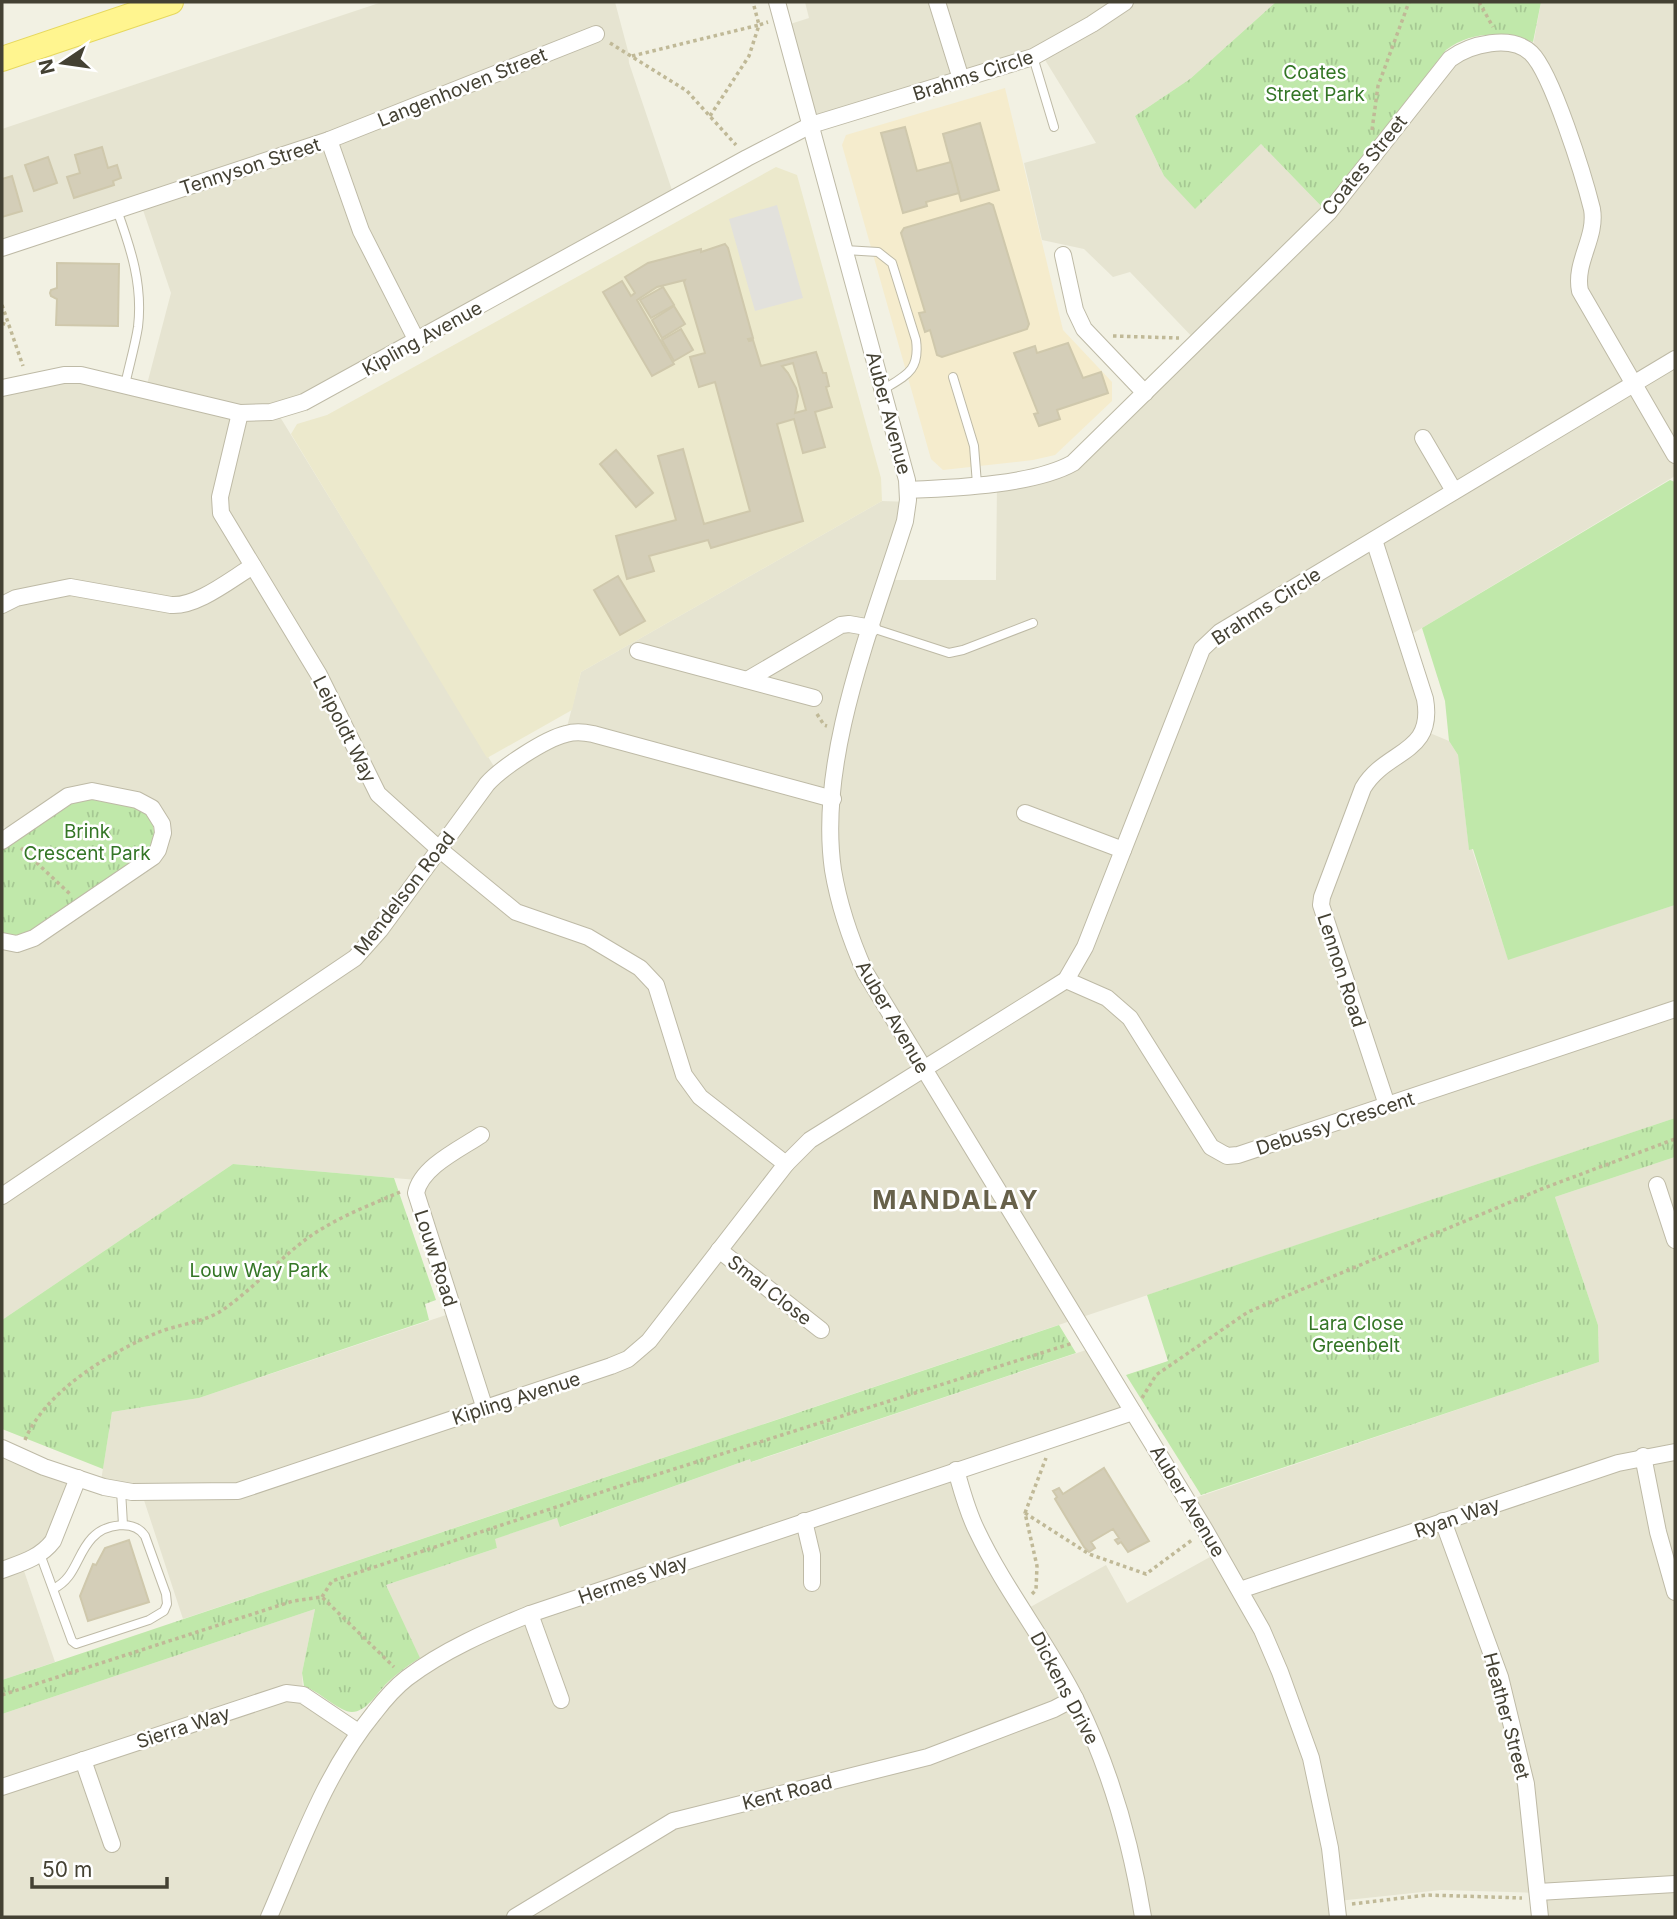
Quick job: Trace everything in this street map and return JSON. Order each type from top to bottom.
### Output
[{"type":"main road","points":[[2,59],[171,2]]},
{"type":"street","points":[[937,2],[961,79]]},
{"type":"street","name":"Brahms Circle","points":[[811,125],[1033,57],[1071,37],[1125,2]]},
{"type":"street","name":"Auber Avenue","points":[[779,10],[906,470],[908,490],[905,521],[842,730],[837,755],[833,799],[833,866],[845,922],[865,971],[1240,1590],[1280,1672],[1311,1758],[1330,1848],[1338,1917]]},
{"type":"street","name":"Langenhoven Street","points":[[329,140],[597,34]]},
{"type":"street","name":"Coates Street","points":[[908,490],[1041,477],[1060,471],[1073,463],[1329,212],[1450,58],[1480,44],[1523,47],[1532,53],[1547,76],[1592,209],[1592,230],[1579,271],[1580,291],[1633,385]]},
{"type":"street","name":"Kipling Avenue","points":[[2,387],[72,374],[240,413],[271,412],[304,402],[811,125]]},
{"type":"street","name":"Tennyson Street","points":[[2,248],[329,140],[361,231],[417,341]]},
{"type":"street","points":[[1063,255],[1079,320],[1145,393]]},
{"type":"street","name":"Brahms Circle","points":[[925,1070],[1066,980],[1085,947],[1202,649],[1208,641],[1675,359]]},
{"type":"street","points":[[1633,385],[1675,455]]},
{"type":"street","name":"Leipoldt Way","points":[[240,413],[220,496],[223,518],[319,675],[378,794],[439,849],[516,912],[588,937],[640,968],[656,985],[684,1075],[691,1087],[700,1097],[786,1164]]},
{"type":"street","points":[[1423,438],[1454,491]]},
{"type":"street","name":"Lennon Road","points":[[1374,540],[1425,699],[1427,722],[1420,737],[1373,773],[1363,788],[1321,905],[1387,1105]]},
{"type":"street","points":[[2,605],[16,598],[70,587],[183,605],[253,566]]},
{"type":"street","points":[[747,680],[841,625],[872,628]]},
{"type":"street","points":[[638,651],[814,698]]},
{"type":"street","name":"Mendelson Road","points":[[2,1196],[355,958],[368,946],[497,773],[554,738],[575,732],[593,734],[833,799]]},
{"type":"street","points":[[2,941],[17,944],[26,942],[82,905],[153,857],[163,833],[162,824],[152,808],[136,800],[92,791],[68,796],[4,834]]},
{"type":"street","points":[[1025,813],[1123,850]]},
{"type":"street","name":"Debussy Crescent","points":[[1066,980],[1107,998],[1130,1018],[1208,1142],[1221,1154],[1238,1155],[1675,1009]]},
{"type":"street","name":"Kipling Avenue","points":[[2,1448],[78,1478],[121,1490],[164,1493],[237,1491],[611,1366],[628,1359],[649,1341],[786,1164],[810,1140],[925,1070]]},
{"type":"street","name":"Louw Road","points":[[481,1135],[425,1173],[418,1184],[417,1201],[485,1409]]},
{"type":"street","points":[[1657,1185],[1675,1240]]},
{"type":"street","name":"Smal Close","points":[[719,1250],[821,1330]]},
{"type":"street","name":"Hermes Way","points":[[269,1917],[329,1779],[358,1732],[388,1695],[406,1679],[472,1639],[530,1614],[1133,1412]]},
{"type":"street","name":"Ryan Way","points":[[1240,1590],[1643,1456],[1675,1452]]},
{"type":"street","points":[[1643,1456],[1658,1532],[1675,1592]]},
{"type":"street","name":"Dickens Drive","points":[[956,1471],[976,1529],[1075,1698],[1103,1762],[1115,1795],[1133,1863],[1143,1917]]},
{"type":"street","points":[[2,1570],[28,1561],[53,1541],[78,1478]]},
{"type":"street","points":[[804,1521],[812,1555],[812,1583]]},
{"type":"street","name":"Heather Street","points":[[1443,1521],[1500,1677],[1526,1784],[1534,1895],[1540,1917]]},
{"type":"street","points":[[530,1614],[561,1700]]},
{"type":"street","name":"Sierra Way","points":[[2,1787],[286,1693],[303,1695],[358,1732]]},
{"type":"street","name":"Kent Road","points":[[515,1917],[537,1912],[673,1821],[928,1757],[1054,1709],[1075,1698]]},
{"type":"street","points":[[83,1760],[112,1844]]},
{"type":"street","points":[[1534,1895],[1675,1884]]},
{"type":"lane","points":[[1033,57],[1054,127]]},
{"type":"lane","points":[[117,210],[134,261],[139,287],[137,328],[124,385]]},
{"type":"lane","points":[[845,250],[878,252],[892,263],[916,340],[918,352],[912,370],[884,389]]},
{"type":"lane","points":[[953,377],[974,446],[977,484]]},
{"type":"lane","points":[[872,628],[949,653],[1033,623]]},
{"type":"lane","points":[[121,1490],[124,1525]]},
{"type":"lane","points":[[40,1554],[72,1641],[76,1644],[149,1620],[164,1611],[167,1604],[166,1594],[145,1536],[136,1526],[124,1525],[92,1538],[72,1574],[53,1589]]},
{"type":"path","points":[[710,116],[749,56],[759,25],[753,2]]},
{"type":"path","points":[[1383,142],[1371,132],[1378,86],[1409,2]]},
{"type":"path","points":[[1479,2],[1503,44]]},
{"type":"path","points":[[630,57],[759,25],[779,10]]},
{"type":"path","points":[[597,34],[687,90],[747,158]]},
{"type":"path","points":[[2,304],[29,382]]},
{"type":"path","points":[[2,323],[9,326]]},
{"type":"path","points":[[1098,344],[1110,336],[1202,338]]},
{"type":"path","points":[[814,698],[817,715],[824,726],[842,730]]},
{"type":"path","points":[[4,834],[82,905]]},
{"type":"path","points":[[1133,1412],[1156,1375],[1248,1312],[1544,1188],[1675,1139]]},
{"type":"path","points":[[20,1457],[28,1433],[37,1418],[65,1390],[104,1360],[160,1332],[223,1310],[308,1238],[353,1212],[418,1184]]},
{"type":"path","points":[[322,1597],[332,1581],[627,1484],[1089,1338]]},
{"type":"path","points":[[1019,1604],[1036,1590],[1037,1566],[1026,1513],[1052,1439]]},
{"type":"path","points":[[1026,1513],[1089,1554],[1146,1574],[1205,1530]]},
{"type":"path","points":[[322,1597],[406,1679]]},
{"type":"path","points":[[2,1695],[293,1601],[322,1597]]},
{"type":"path","points":[[1353,1904],[1427,1895],[1534,1895]]},
{"type":"shaded area","points":[[382,2],[615,2],[629,63],[675,199],[277,412],[498,773],[565,735],[581,672],[882,501],[910,502],[889,580],[996,580],[997,483],[1053,476],[1199,344],[1130,272],[1113,277],[1084,249],[1042,240],[1024,163],[1096,143],[1042,55],[812,126],[784,26],[809,18],[805,2],[1276,2],[1190,79],[1135,116],[1164,176],[1195,208],[1261,144],[1323,208],[1442,69],[1470,48],[1532,51],[1541,2],[1675,2],[1675,476],[1407,637],[1425,731],[1449,741],[1458,755],[1469,849],[1472,849],[1508,959],[1675,905],[1675,1118],[183,1619],[142,1494],[100,1487],[112,1412],[199,1398],[452,1313],[417,1180],[233,1164],[2,1320],[2,940],[20,943],[161,842],[152,809],[92,792],[10,836],[2,824],[2,389],[56,377],[145,392],[171,293],[141,204],[2,249],[2,129]]},
{"type":"shaded area","points":[[1005,88],[1063,330],[1112,382],[1112,401],[1055,455],[943,470],[931,459],[842,145],[846,135]]},
{"type":"shaded area","points":[[776,167],[797,175],[881,478],[882,501],[581,672],[572,710],[487,758],[291,434],[297,424],[327,415]]},
{"type":"shaded area","points":[[777,205],[803,298],[755,311],[729,219]]},
{"type":"shaded area","points":[[1675,1157],[1675,1917],[1542,1917],[1539,1893],[1441,1890],[1338,1901],[1338,1917],[2,1917],[2,1714],[315,1609],[302,1673],[303,1694],[360,1732],[424,1668],[386,1585],[497,1548],[494,1539],[557,1518],[561,1527],[750,1459],[752,1462],[1095,1347],[1135,1413],[958,1471],[971,1513],[1025,1610],[1106,1565],[1127,1603],[1219,1552],[1189,1500],[1599,1362],[1598,1325],[1555,1197]]},
{"type":"shaded area","points":[[2,1447],[80,1477],[54,1542],[22,1565],[55,1662],[2,1680]]},
{"type":"green space","name":"Coates Street Park","points":[[1276,2],[1541,2],[1533,42],[1510,36],[1477,36],[1446,50],[1323,208],[1261,144],[1195,209],[1164,176],[1135,116],[1190,79]]},
{"type":"green space","points":[[1670,480],[1675,482],[1675,905],[1508,960],[1473,849],[1469,850],[1458,755],[1449,741],[1445,701],[1422,628]]},
{"type":"green space","name":"Brink Crescent Park","points":[[88,799],[138,808],[144,812],[151,821],[154,832],[149,850],[26,933],[14,936],[2,934],[2,850],[76,801]]},
{"type":"green space","name":"Lara Close Greenbelt","points":[[1675,1118],[1675,1157],[1555,1197],[1598,1325],[1599,1362],[1201,1495],[1126,1375],[1168,1361],[1147,1295]]},
{"type":"green space","name":"Louw Way Park","points":[[233,1164],[394,1178],[436,1300],[425,1304],[429,1320],[199,1398],[112,1412],[103,1469],[2,1429],[2,1320]]},
{"type":"green space","points":[[1059,1325],[1076,1353],[751,1462],[750,1459],[560,1527],[557,1518],[495,1539],[497,1548],[386,1585],[420,1658],[385,1685],[366,1706],[355,1712],[342,1709],[304,1686],[302,1673],[315,1609],[2,1714],[2,1680]]},
{"type":"building","points":[[980,123],[999,190],[961,201],[943,134]]},
{"type":"building","points":[[905,127],[917,171],[951,162],[959,193],[926,202],[927,206],[903,213],[881,133]]},
{"type":"building","points":[[102,147],[108,168],[117,165],[121,178],[113,181],[114,185],[74,198],[67,177],[80,173],[75,155]]},
{"type":"building","points":[[48,157],[57,183],[34,191],[25,165]]},
{"type":"building","points":[[12,176],[22,211],[2,217],[2,179]]},
{"type":"building","points":[[989,203],[993,205],[1029,324],[1027,329],[942,357],[937,355],[930,330],[925,332],[919,313],[925,312],[901,233],[904,228]]},
{"type":"building","points":[[725,244],[728,248],[753,338],[748,339],[753,340],[761,366],[816,352],[823,373],[826,373],[829,386],[826,387],[832,407],[815,412],[825,447],[803,453],[794,419],[777,424],[803,521],[711,548],[708,540],[649,556],[654,571],[627,579],[616,536],[676,520],[658,456],[683,449],[704,524],[750,511],[715,382],[699,387],[690,357],[705,353],[685,280],[657,287],[637,300],[674,364],[652,376],[603,292],[622,281],[631,296],[635,293],[625,277],[648,263],[701,249],[701,252]],"holes":[[[793,363],[806,410],[795,413],[798,396],[796,388],[782,366]]]},
{"type":"building","points":[[57,263],[119,264],[118,326],[56,325],[57,299],[50,293],[57,288]]},
{"type":"building","points":[[663,287],[674,305],[651,318],[640,300]]},
{"type":"building","points":[[674,306],[685,324],[662,338],[652,320]]},
{"type":"building","points":[[681,329],[693,350],[674,361],[662,340]]},
{"type":"building","points":[[1068,343],[1083,378],[1101,372],[1108,393],[1057,410],[1060,419],[1039,426],[1034,414],[1038,413],[1014,353],[1035,346],[1037,353]]},
{"type":"building","points":[[616,450],[653,493],[636,507],[600,464]]},
{"type":"building","points":[[618,576],[645,621],[620,635],[594,590]]},
{"type":"building","points":[[1104,1468],[1149,1541],[1128,1552],[1121,1542],[1118,1544],[1115,1540],[1119,1538],[1113,1529],[1091,1542],[1095,1548],[1089,1552],[1055,1499],[1057,1497],[1053,1491],[1059,1488],[1063,1494]]},
{"type":"building","points":[[129,1540],[149,1602],[88,1621],[80,1596],[93,1564],[96,1565],[105,1548]]},
{"type":"district","name":"MANDALAY","points":[[956,1200]]}]
